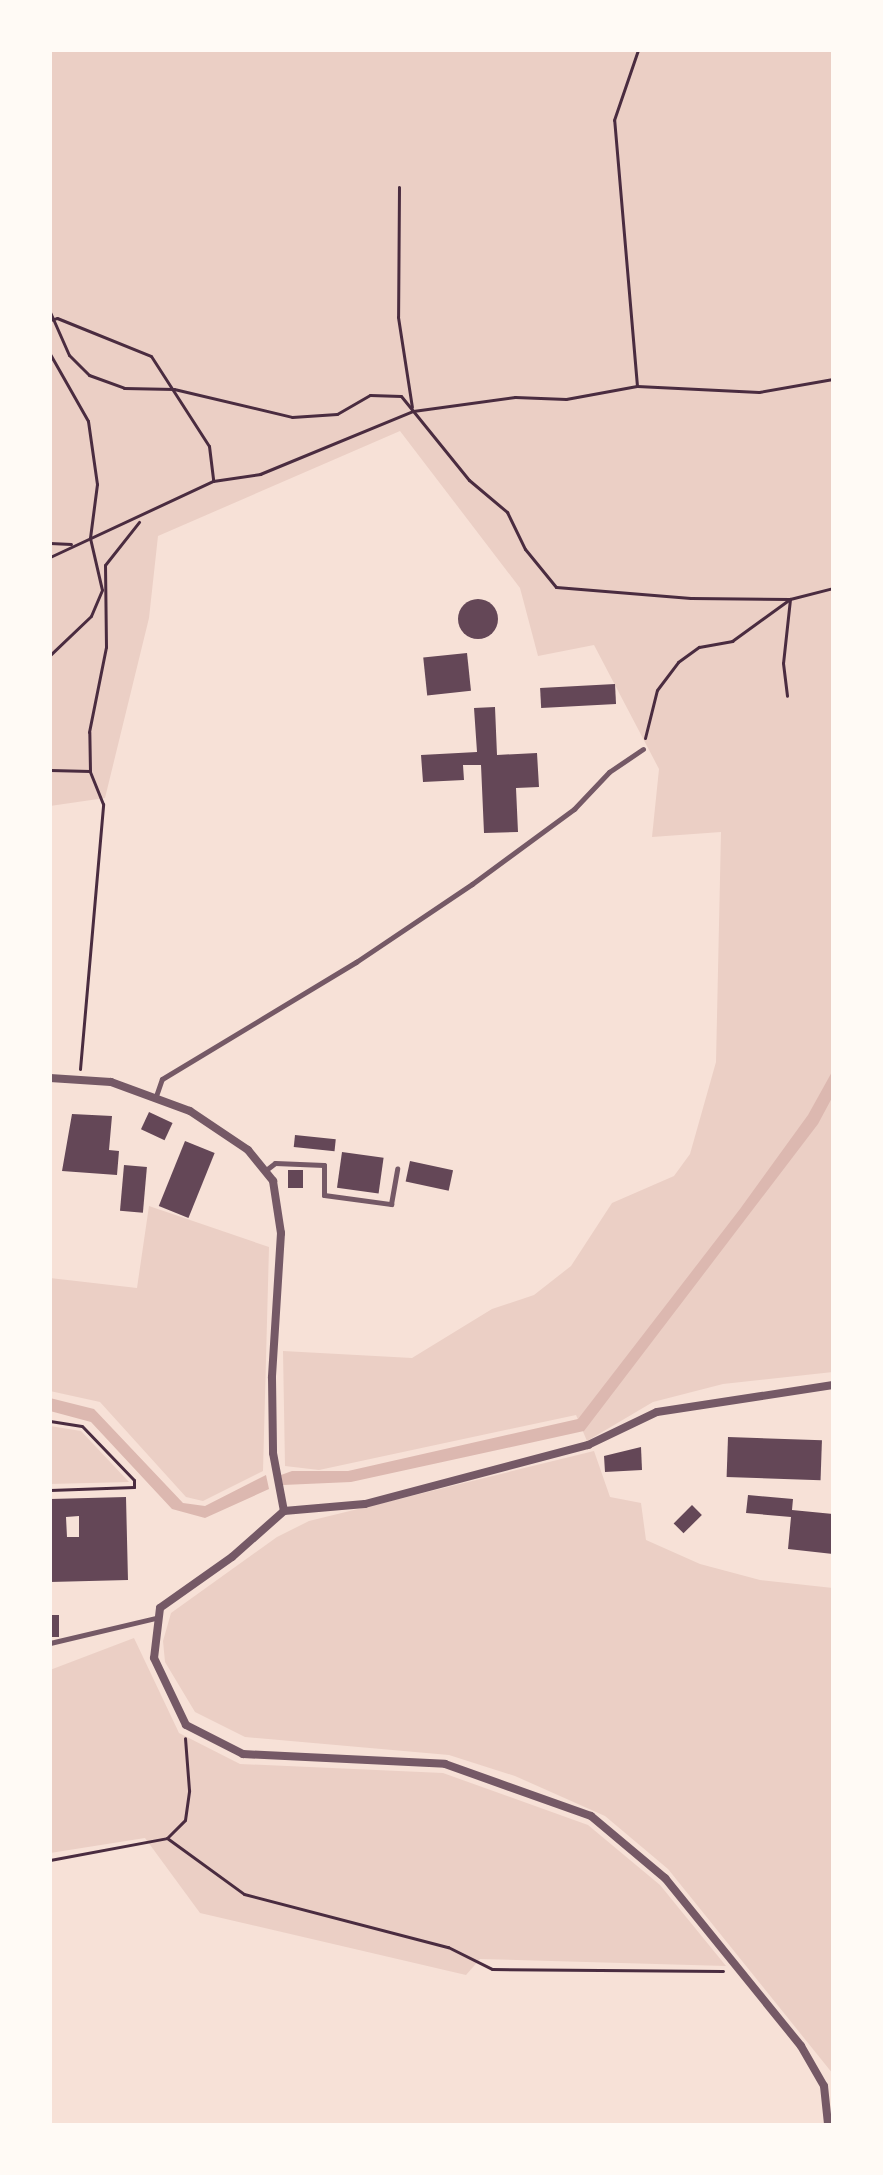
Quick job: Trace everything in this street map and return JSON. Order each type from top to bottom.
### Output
[{"type":"street","points":[[50,1078],[79,1078],[156,1096],[228,1134],[266,1170],[277,1194],[281,1233],[272,1378],[273,1453],[284,1511]]},
{"type":"street","points":[[828,2125],[824,2086],[737,1966],[665,1878],[591,1816],[445,1764],[243,1754],[186,1725],[154,1658],[156,1618],[170,1598],[232,1557],[284,1511],[365,1504],[588,1445],[657,1412],[833,1385]]},
{"type":"lane","points":[[156,1096],[162,1079],[356,962],[472,884],[574,809],[609,772],[643,749]]},
{"type":"lane","points":[[266,1170],[275,1163],[324,1165],[324,1195],[391,1204],[397,1169]]},
{"type":"lane","points":[[50,1643],[156,1618]]},
{"type":"path","points":[[637,386],[614,120],[638,50]]},
{"type":"path","points":[[399,187],[398,317],[413,411]]},
{"type":"path","points":[[50,312],[57,318],[151,356],[209,446],[213,481]]},
{"type":"path","points":[[50,320],[57,318]]},
{"type":"path","points":[[57,318],[69,355],[89,375],[124,388],[174,389],[278,415],[337,414],[370,395],[401,396],[469,480],[507,512],[525,549],[556,587],[790,599],[833,588]]},
{"type":"path","points":[[50,354],[88,421],[97,484],[90,538],[102,590],[91,616],[50,655]]},
{"type":"path","points":[[50,557],[71,544],[141,519],[213,481],[260,474],[413,411],[515,397],[566,399],[637,386],[759,392],[833,379]]},
{"type":"path","points":[[79,1078],[103,804],[90,771],[89,732],[106,647],[105,565],[141,519]]},
{"type":"path","points":[[50,543],[71,544]]},
{"type":"path","points":[[787,696],[783,663],[790,599]]},
{"type":"path","points":[[643,749],[657,690],[678,662],[699,647],[732,641],[790,599]]},
{"type":"path","points":[[50,770],[90,771]]},
{"type":"path","points":[[50,1421],[82,1426],[134,1480],[134,1487],[50,1490]]},
{"type":"path","points":[[50,1860],[167,1838],[185,1820],[189,1790],[186,1725]]},
{"type":"path","points":[[167,1838],[244,1894],[448,1947],[492,1969],[732,1971],[737,1966]]},
{"type":"shaded area","points":[[50,50],[833,50],[833,1372],[723,1384],[653,1402],[587,1441],[576,1415],[319,1470],[285,1466],[283,1351],[412,1358],[492,1309],[534,1295],[571,1266],[612,1203],[674,1176],[690,1154],[716,1062],[721,832],[652,837],[659,769],[594,645],[538,656],[520,588],[400,431],[158,536],[149,618],[105,798],[50,806]]},
{"type":"shaded area","points":[[833,1070],[833,1096],[818,1124],[584,1431],[351,1482],[283,1485],[281,1475],[292,1471],[348,1471],[578,1419],[740,1209],[808,1115]]},
{"type":"shaded area","points":[[149,1206],[269,1247],[263,1471],[203,1501],[186,1497],[100,1402],[50,1391],[50,1278],[137,1288]]},
{"type":"shaded area","points":[[50,1398],[94,1409],[183,1503],[205,1506],[266,1475],[269,1489],[205,1518],[172,1509],[91,1422],[50,1411]]},
{"type":"shaded area","points":[[50,1426],[81,1431],[129,1482],[50,1484]]},
{"type":"shaded area","points":[[594,1451],[610,1497],[641,1503],[646,1540],[700,1564],[760,1580],[833,1588],[833,2074],[668,1869],[605,1816],[515,1776],[449,1755],[245,1737],[195,1712],[165,1662],[163,1641],[171,1613],[277,1537],[309,1521]]},
{"type":"shaded area","points":[[134,1638],[179,1733],[240,1764],[443,1773],[588,1825],[660,1885],[726,1966],[480,1959],[466,1975],[200,1913],[145,1838],[50,1853],[50,1670]]},
{"type":"building","points":[[478,599],[492,605],[498,619],[492,633],[478,639],[464,633],[458,619],[464,605]]},
{"type":"building","points":[[467,653],[471,691],[427,695],[423,658]]},
{"type":"building","points":[[615,684],[616,704],[541,708],[540,688]]},
{"type":"building","points":[[495,707],[497,755],[537,753],[539,787],[516,788],[518,832],[484,833],[481,765],[463,765],[464,780],[423,782],[421,755],[477,752],[474,708]]},
{"type":"building","points":[[149,1112],[173,1123],[165,1140],[141,1129]]},
{"type":"building","points":[[72,1114],[112,1116],[109,1150],[119,1151],[117,1175],[62,1171]]},
{"type":"building","points":[[295,1135],[336,1139],[335,1151],[294,1147]]},
{"type":"building","points":[[185,1141],[215,1153],[188,1218],[159,1206]]},
{"type":"building","points":[[342,1152],[384,1158],[379,1193],[337,1188]]},
{"type":"building","points":[[410,1161],[453,1170],[449,1191],[406,1182]]},
{"type":"building","points":[[124,1165],[147,1167],[143,1213],[120,1211]]},
{"type":"building","points":[[288,1170],[303,1170],[303,1188],[288,1188]]},
{"type":"building","points":[[728,1437],[822,1440],[821,1480],[727,1477]]},
{"type":"building","points":[[641,1447],[642,1470],[605,1472],[604,1456]]},
{"type":"building","points":[[748,1495],[793,1499],[792,1510],[833,1514],[833,1554],[788,1549],[791,1517],[746,1513]]},
{"type":"building","points":[[126,1497],[128,1580],[50,1582],[50,1499]],"holes":[[[79,1516],[79,1537],[67,1537],[66,1517]]]},
{"type":"building","points":[[692,1505],[702,1515],[684,1533],[674,1523]]},
{"type":"building","points":[[50,1615],[59,1615],[59,1637],[50,1637]]}]
